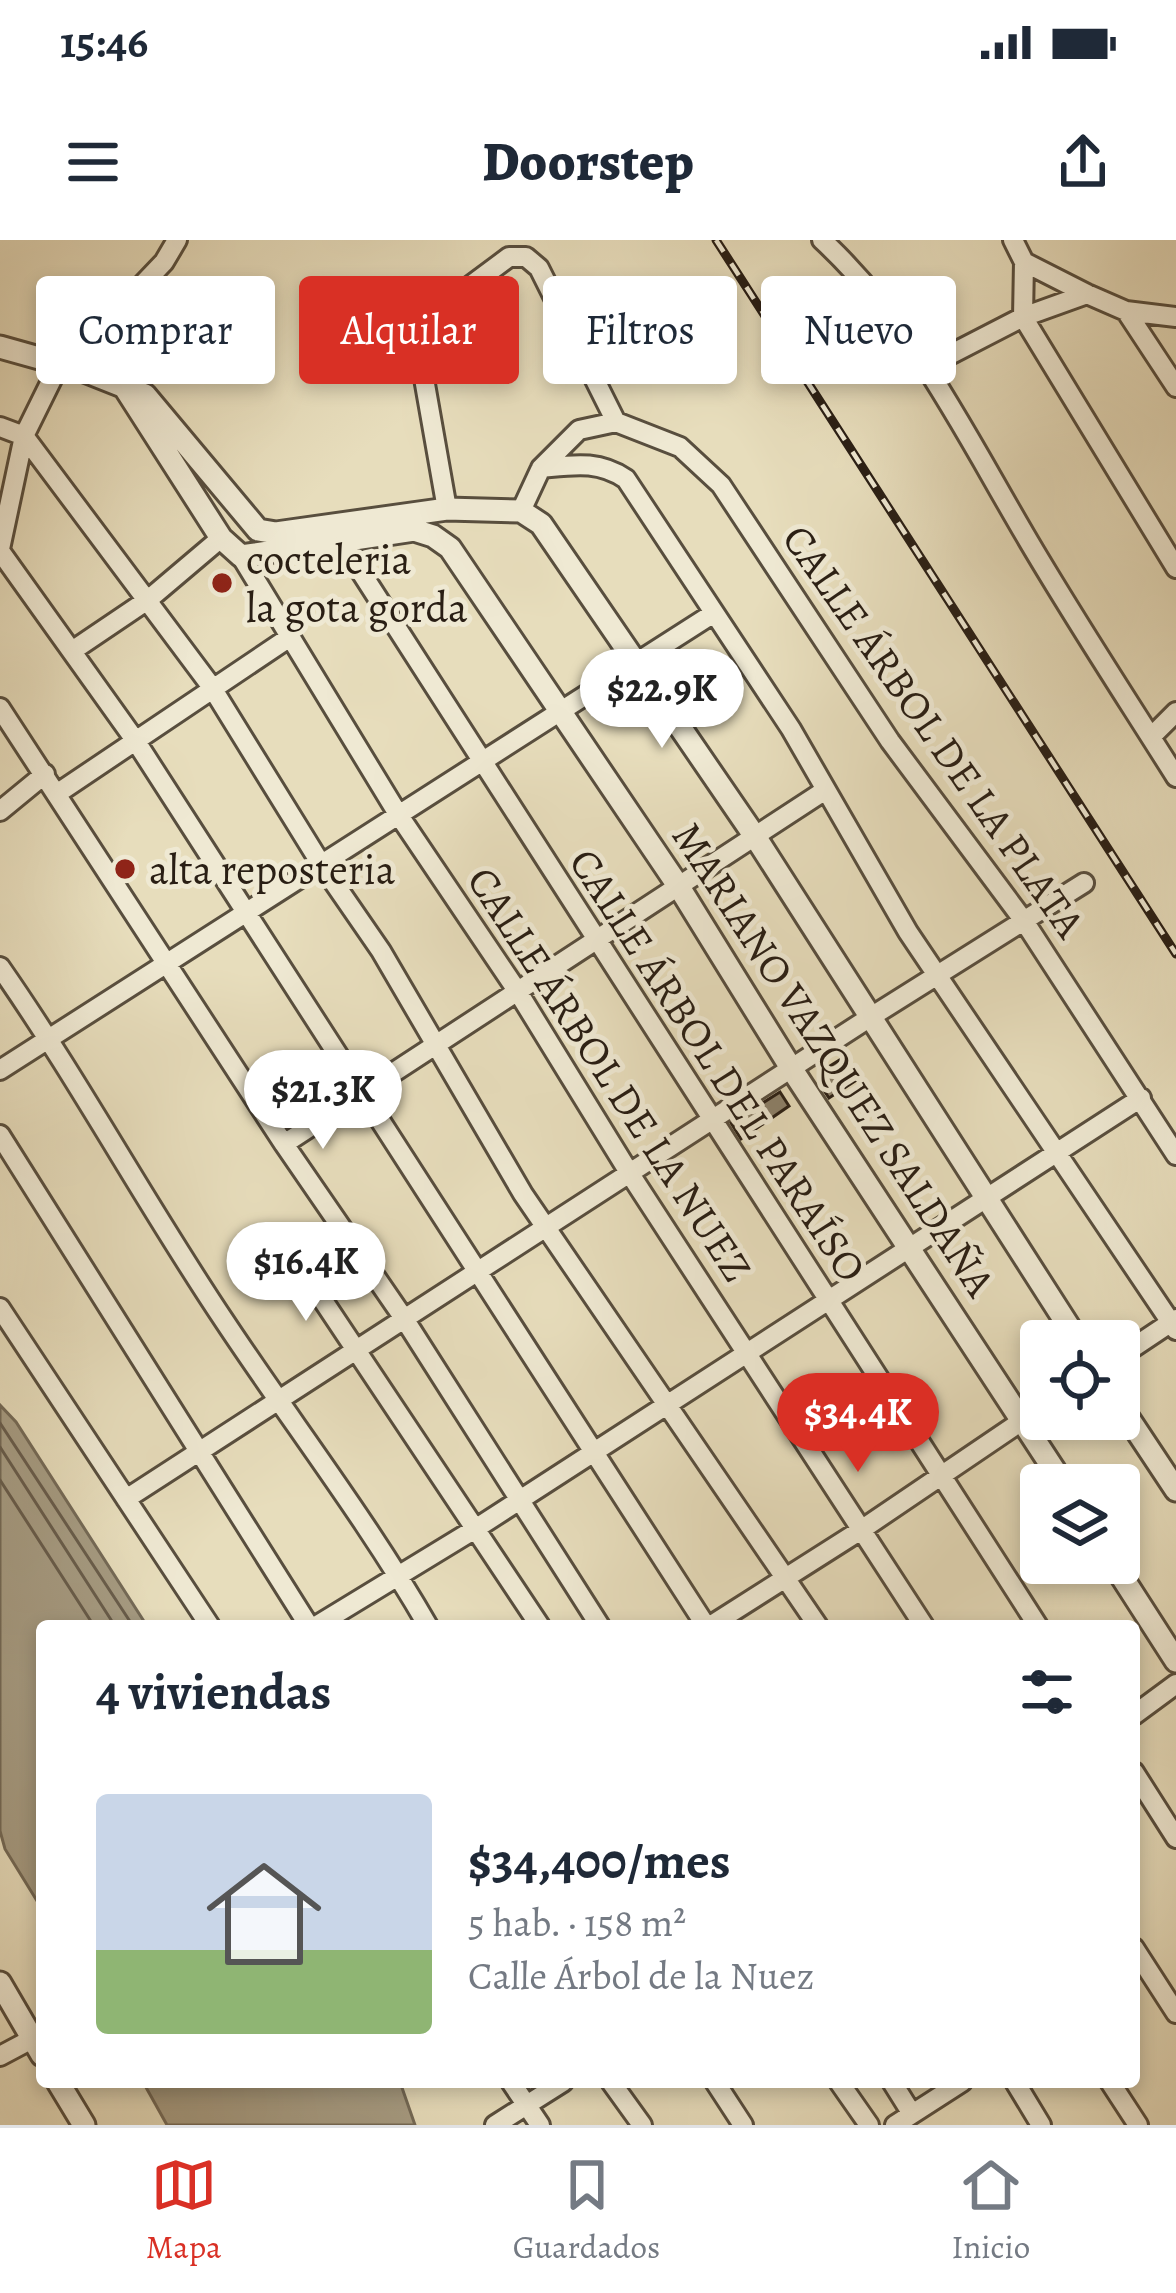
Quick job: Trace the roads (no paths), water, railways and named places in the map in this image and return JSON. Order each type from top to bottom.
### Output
[{"type":"street","points":[[151,276],[177,240]]},
{"type":"street","points":[[822,240],[854,276]]},
{"type":"street","points":[[1012,240],[1024,262],[1023,317],[1176,568]]},
{"type":"street","points":[[447,509],[416,333],[427,318],[509,257],[526,257],[539,268],[616,422],[579,430],[541,468],[521,511]]},
{"type":"street","points":[[1024,262],[1126,311],[1171,312]]},
{"type":"street","points":[[956,352],[1023,317],[1087,294]]},
{"type":"street","points":[[1126,311],[1176,387]]},
{"type":"street","points":[[0,347],[36,357]]},
{"type":"street","points":[[59,384],[24,436],[0,544],[135,740],[704,1620]]},
{"type":"street","points":[[114,384],[145,395],[258,530],[276,533],[447,509],[521,511],[541,524],[756,838],[1064,1320]]},
{"type":"street","points":[[936,384],[1176,777]]},
{"type":"street","points":[[124,388],[221,538],[242,556]]},
{"type":"street","name":"CALLE ÁRBOL DE LA PLATA","points":[[616,422],[680,446],[721,485],[890,741],[1024,921],[1176,1155]]},
{"type":"street","points":[[0,427],[24,436],[211,686],[381,951],[546,1229],[814,1620]]},
{"type":"street","points":[[541,468],[594,464],[626,479],[791,729],[938,977],[1174,1324],[1140,1344]]},
{"type":"street","name":"MARIANO VAZQUEZ SALDAÑA","points":[[242,556],[414,530],[450,548],[680,887],[908,1246],[1020,1398]]},
{"type":"street","points":[[72,651],[149,599],[221,538]]},
{"type":"street","name":"CALLE ÁRBOL DEL PARAÍSO","points":[[341,541],[1034,1620]]},
{"type":"street","name":"CALLE ÁRBOL DE LA NUEZ","points":[[242,556],[398,814],[518,992],[630,1174],[920,1620]]},
{"type":"street","points":[[0,1070],[714,613]]},
{"type":"street","points":[[58,793],[290,637]]},
{"type":"street","points":[[0,708],[284,1144],[405,1320],[596,1620]]},
{"type":"street","points":[[1151,737],[1176,712]]},
{"type":"street","points":[[0,811],[45,774]]},
{"type":"street","points":[[284,1144],[824,791]]},
{"type":"street","points":[[126,1499],[1084,883]]},
{"type":"street","points":[[0,967],[49,1037],[222,1318],[425,1620]]},
{"type":"street","points":[[323,1620],[475,1528],[1141,1098]]},
{"type":"street","points":[[0,1136],[309,1620]]},
{"type":"street","points":[[300,1266],[535,1620]]},
{"type":"street","points":[[0,1308],[206,1620]]},
{"type":"street","points":[[718,1620],[1020,1422]]},
{"type":"street","points":[[1140,1436],[1176,1490]]},
{"type":"street","points":[[1127,1584],[1176,1661]]},
{"type":"street","points":[[1140,1711],[1176,1684]]},
{"type":"street","points":[[1140,1781],[1176,1838]]},
{"type":"street","points":[[1140,1957],[1176,2014]]},
{"type":"street","points":[[0,1983],[36,2045]]},
{"type":"street","points":[[0,2056],[36,2047]]},
{"type":"street","points":[[62,2088],[84,2125]]},
{"type":"street","points":[[515,2088],[540,2125]]},
{"type":"street","points":[[495,2125],[554,2088]]},
{"type":"street","points":[[615,2088],[642,2125]]},
{"type":"street","points":[[720,2088],[743,2125]]},
{"type":"street","points":[[843,2088],[869,2125]]},
{"type":"street","points":[[894,2088],[904,2119],[953,2088]]},
{"type":"street","points":[[1019,2088],[1042,2125]]},
{"type":"street","points":[[1114,2088],[1138,2125]]},
{"type":"water","points":[[0,1405],[16,1422],[143,1620],[36,1620],[36,1899],[5,1849],[0,1831]]},
{"type":"water","points":[[146,2088],[402,2088],[415,2125],[167,2125]]},
{"type":"railway","points":[[716,240],[1176,954]]},
{"type":"place","name":"cocteleria la gota gorda","points":[[222,583]]},
{"type":"place","name":"alta reposteria","points":[[125,869]]}]
